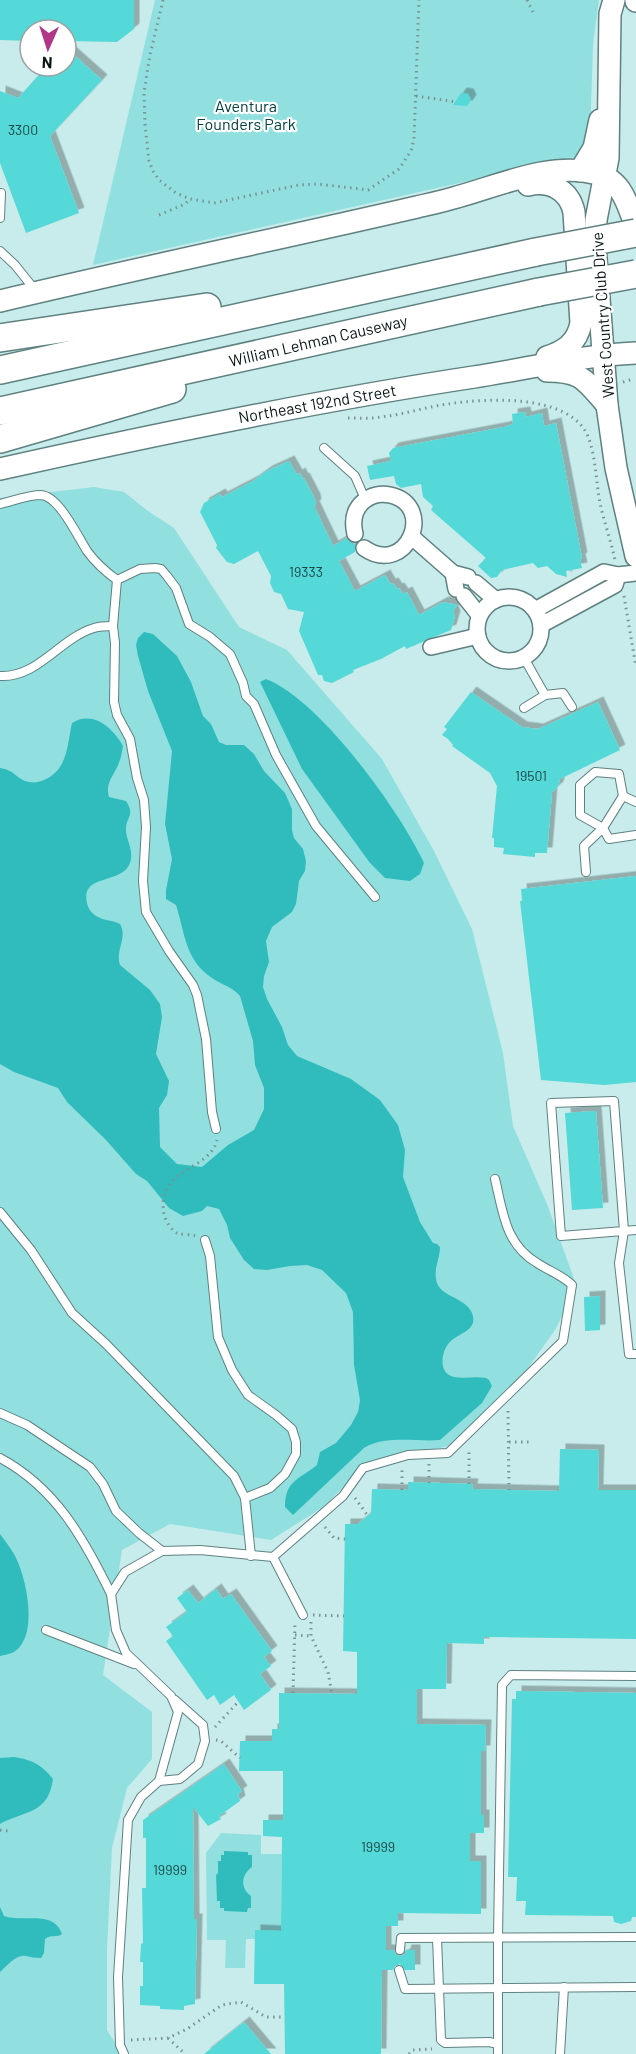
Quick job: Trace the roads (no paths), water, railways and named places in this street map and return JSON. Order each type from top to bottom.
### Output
[{"type":"highway","points":[[0,370],[492,261],[636,233]]},
{"type":"highway","points":[[0,338],[193,310],[395,266],[492,261]]},
{"type":"highway","name":"William Lehman Causeway","points":[[0,411],[539,292],[636,274]]},
{"type":"highway","points":[[0,439],[158,394],[282,348]]},
{"type":"street","name":"West Country Club Drive","points":[[614,0],[610,14],[608,148],[595,238],[607,405],[616,468],[636,556]]},
{"type":"street","points":[[580,171],[596,142],[608,79]]},
{"type":"street","points":[[0,301],[277,240],[547,173],[580,171],[611,179],[620,189],[636,227]]},
{"type":"street","points":[[456,197],[543,183],[560,189],[572,205],[581,311],[578,333],[573,343],[564,351],[507,372]]},
{"type":"street","name":"Northeast 192nd Street","points":[[0,469],[186,428],[310,404],[603,354],[636,353]]},
{"type":"street","points":[[507,372],[570,372],[585,380],[607,405]]},
{"type":"street","points":[[355,534],[354,516],[358,507],[375,495],[395,496],[410,508],[414,517],[414,527],[412,537],[406,545],[389,555],[379,555],[364,548]]},
{"type":"street","points":[[412,537],[453,573],[472,580],[496,600]]},
{"type":"street","points":[[535,610],[604,572],[618,575],[636,573]]},
{"type":"street","points":[[453,573],[460,593],[479,615]]},
{"type":"street","points":[[541,625],[615,585],[618,575]]},
{"type":"street","points":[[510,597],[520,599],[535,610],[541,625],[539,642],[524,658],[503,661],[492,657],[484,650],[478,636],[479,615],[496,600],[510,597]]},
{"type":"street","points":[[431,647],[478,636]]},
{"type":"lane","points":[[0,218],[1,193]]},
{"type":"lane","points":[[0,254],[15,265],[36,292]]},
{"type":"lane","points":[[324,448],[356,476],[365,500]]},
{"type":"lane","points":[[0,504],[42,495],[51,498],[68,519],[88,552],[117,580]]},
{"type":"lane","points":[[117,580],[140,569],[161,569],[167,576],[176,588],[189,624],[210,637],[230,654],[243,683],[246,696],[254,705],[276,755],[316,826],[375,897]]},
{"type":"lane","points":[[117,580],[113,626],[114,702],[117,715],[130,739],[137,778],[144,800],[146,827],[143,881],[146,912],[193,985],[197,995],[206,1039],[212,1112],[216,1129]]},
{"type":"lane","points":[[0,676],[32,669],[70,641],[93,628],[113,626]]},
{"type":"lane","points":[[524,658],[545,694]]},
{"type":"lane","points":[[524,708],[545,694],[564,693],[572,707]]},
{"type":"lane","points":[[586,872],[584,846],[603,828],[623,796],[619,774],[595,772],[580,785],[580,815],[603,828],[609,838],[636,835]]},
{"type":"lane","points":[[623,796],[636,802]]},
{"type":"lane","points":[[636,1230],[624,1231],[561,1236],[551,1103],[614,1101],[624,1231],[619,1263],[629,1354],[636,1354]]},
{"type":"lane","points":[[111,1594],[124,1572],[162,1551],[200,1550],[273,1557],[343,1496],[363,1468],[402,1457],[448,1453],[563,1341],[572,1285],[520,1252],[503,1212],[495,1179]]},
{"type":"lane","points":[[0,1212],[31,1250],[72,1313],[106,1344],[234,1476],[245,1498],[251,1556]]},
{"type":"lane","points":[[205,1240],[210,1256],[218,1337],[232,1370],[248,1395],[276,1414],[292,1429],[297,1442],[296,1454],[285,1474],[270,1488],[245,1498]]},
{"type":"lane","points":[[0,1413],[27,1425],[90,1467],[103,1484],[116,1511],[162,1551]]},
{"type":"lane","points":[[0,1458],[16,1467],[46,1491],[62,1510],[76,1530],[111,1594],[116,1630],[126,1653],[203,1725],[205,1739],[198,1764],[180,1779],[159,1781]]},
{"type":"lane","points":[[273,1557],[303,1614]]},
{"type":"lane","points":[[46,1630],[138,1665]]},
{"type":"lane","points":[[498,2054],[502,1685],[511,1675],[636,1676]]},
{"type":"lane","points":[[124,2054],[120,2043],[118,1977],[128,1820],[141,1797],[159,1781],[178,1712],[171,1696]]},
{"type":"lane","points":[[400,1950],[401,1938],[636,1937]]},
{"type":"lane","points":[[437,1938],[441,2040],[445,2043],[489,2042],[498,2044]]},
{"type":"lane","points":[[399,1970],[405,1989],[636,1987]]},
{"type":"lane","points":[[560,2054],[564,1987]]},
{"type":"lane","points":[[115,2054],[120,2043]]},
{"type":"park label","name":"Aventura Founders Park","points":[[246,114]]}]
